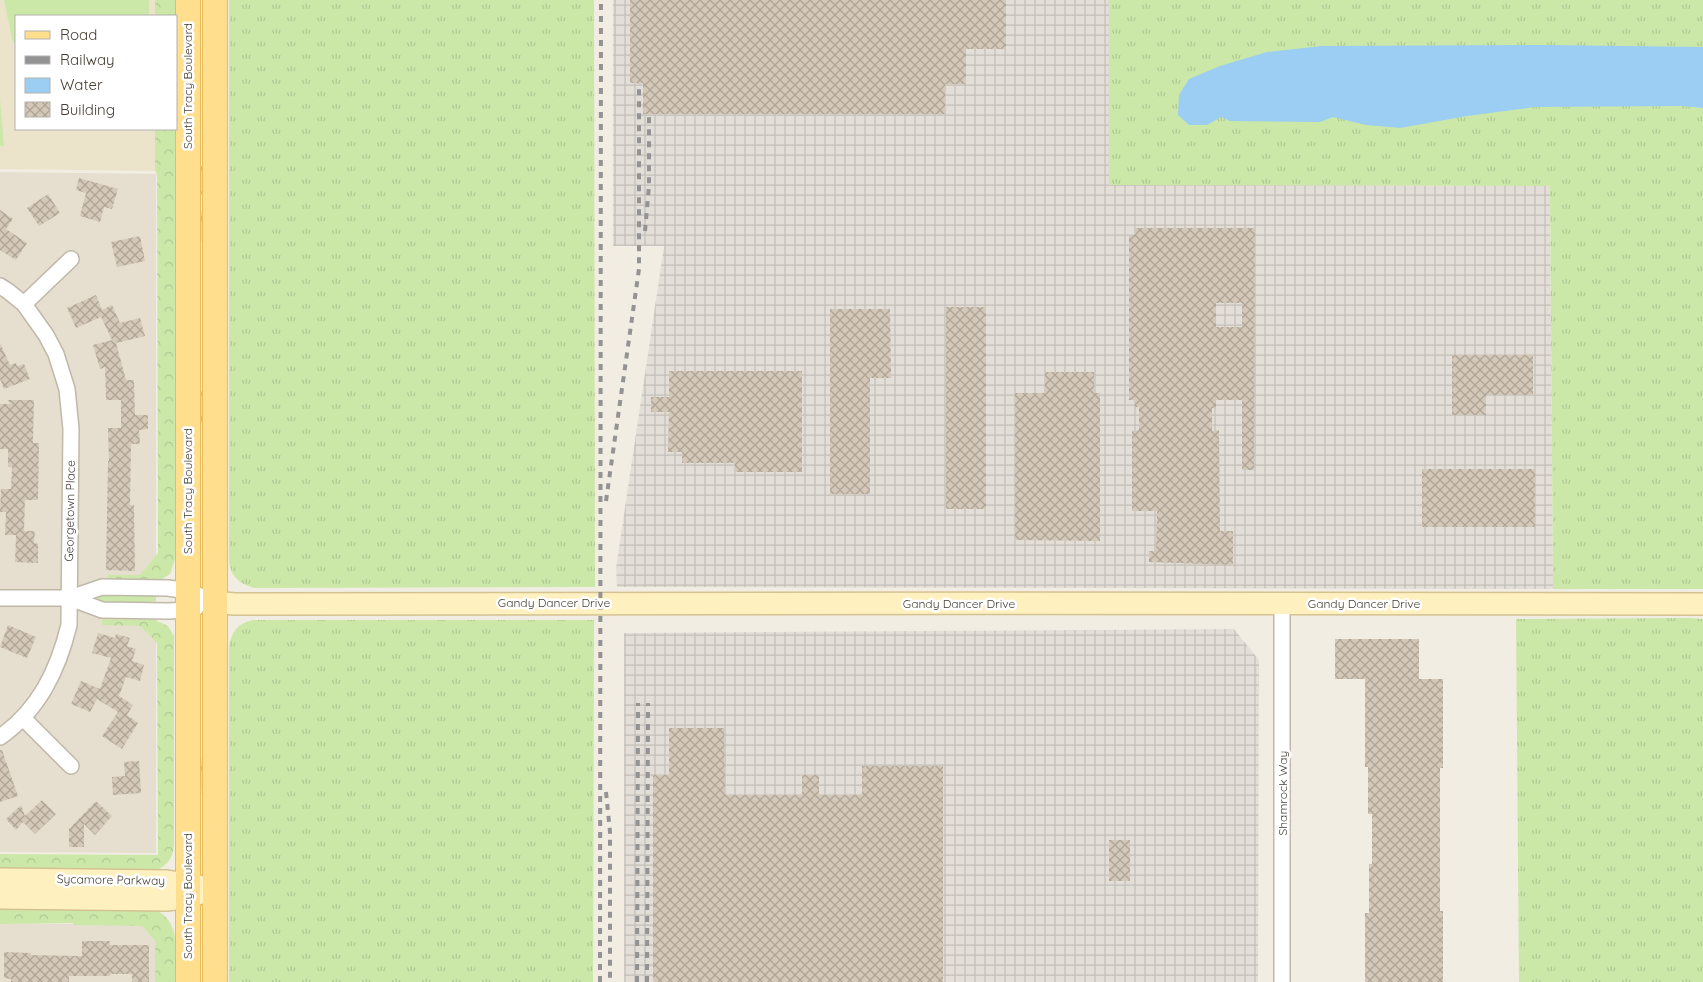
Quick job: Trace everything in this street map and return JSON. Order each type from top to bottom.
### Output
[{"type":"main road","name":"South Tracy Boulevard","points":[[188,0],[188,982]]},
{"type":"main road","points":[[215,0],[215,982]]},
{"type":"street","points":[[24,304],[71,259]]},
{"type":"street","name":"Georgetown Place","points":[[0,286],[24,304],[46,335],[63,373],[70,408],[69,625],[60,656],[46,689],[23,718],[0,737]]},
{"type":"street","points":[[0,598],[70,598],[102,588],[168,588],[188,600]]},
{"type":"street","points":[[70,598],[102,610],[188,600],[215,602]]},
{"type":"street","name":"Gandy Dancer Drive","points":[[215,602],[234,604],[1703,604]]},
{"type":"street","name":"Shamrock Way","points":[[1282,604],[1282,982]]},
{"type":"street","points":[[23,718],[71,766]]},
{"type":"street","name":"Sycamore Parkway","points":[[0,879],[167,881],[188,890]]},
{"type":"street","name":"Sycamore Parkway","points":[[0,898],[166,900],[188,890],[215,889]]},
{"type":"shaded area","points":[[0,0],[155,0],[155,15],[15,15],[15,130],[155,130],[155,171],[0,169]]},
{"type":"shaded area","points":[[613,0],[1109,0],[1109,185],[1550,186],[1553,589],[617,587],[616,568],[664,246],[613,246]]},
{"type":"shaded area","points":[[0,172],[156,174],[156,853],[0,852]]},
{"type":"shaded area","points":[[1234,629],[1259,660],[1258,982],[624,982],[624,633]]},
{"type":"shaded area","points":[[0,923],[142,926],[155,941],[155,982],[0,982]]},
{"type":"green space","points":[[4,0],[149,0],[149,15],[15,15],[15,44],[12,39]]},
{"type":"green space","points":[[155,0],[175,0],[175,15],[155,15]]},
{"type":"green space","points":[[229,0],[594,0],[595,587],[255,588],[240,582],[234,576],[229,561]]},
{"type":"green space","points":[[1109,0],[1703,0],[1703,589],[1553,589],[1550,186],[1109,185]]},
{"type":"green space","points":[[0,99],[4,146],[0,146]]},
{"type":"green space","points":[[155,130],[175,130],[175,559],[170,574],[158,582],[108,583],[108,575],[140,575],[158,553],[157,174],[155,171]]},
{"type":"green space","points":[[204,161],[204,199],[200,189],[198,169],[200,169]]},
{"type":"green space","points":[[204,207],[204,245],[200,237],[199,226],[200,215]]},
{"type":"green space","points":[[204,389],[204,427],[198,417],[199,398]]},
{"type":"green space","points":[[98,594],[156,594],[156,600],[151,602],[102,602],[98,599]]},
{"type":"green space","points":[[102,619],[155,620],[168,626],[174,636],[174,845],[171,857],[166,864],[155,871],[0,870],[0,854],[158,855],[157,643],[140,626],[102,625]]},
{"type":"green space","points":[[1516,619],[1703,619],[1703,982],[1519,982]]},
{"type":"green space","points":[[253,620],[594,620],[593,982],[229,982],[229,647],[231,637],[236,629],[243,623]]},
{"type":"green space","points":[[205,757],[205,796],[202,794],[198,773],[202,758]]},
{"type":"green space","points":[[0,908],[156,910],[165,916],[174,932],[176,942],[175,982],[155,982],[155,941],[142,926],[73,925],[73,923],[0,924]]},
{"type":"water","points":[[1549,45],[1703,47],[1703,108],[1683,106],[1535,107],[1467,116],[1400,128],[1366,125],[1333,117],[1320,122],[1230,121],[1221,117],[1207,125],[1189,125],[1178,115],[1179,95],[1189,79],[1220,66],[1267,52],[1322,46]]},
{"type":"building","points":[[630,0],[1006,0],[1006,49],[966,49],[966,84],[945,84],[945,114],[643,114],[643,83],[630,83]]},
{"type":"building","points":[[79,178],[118,189],[112,209],[104,207],[100,222],[80,216],[86,193],[76,190]]},
{"type":"building","points":[[48,194],[60,213],[39,226],[27,208]]},
{"type":"building","points":[[0,210],[13,219],[6,229],[27,243],[16,260],[0,250]]},
{"type":"building","points":[[1135,228],[1255,228],[1254,470],[1242,470],[1242,400],[1216,400],[1216,408],[1212,408],[1212,431],[1219,430],[1220,531],[1233,531],[1233,565],[1149,562],[1149,551],[1156,551],[1157,511],[1132,511],[1132,431],[1139,430],[1139,407],[1135,407],[1135,400],[1129,400],[1129,235],[1135,235]],"holes":[[[1216,303],[1242,303],[1242,327],[1216,327]]]},
{"type":"building","points":[[140,236],[145,261],[117,267],[111,242]]},
{"type":"building","points":[[96,295],[102,310],[112,305],[120,323],[140,318],[145,336],[116,343],[126,380],[134,380],[135,415],[148,415],[148,429],[139,430],[140,444],[131,444],[130,505],[134,505],[135,571],[106,570],[108,428],[121,428],[121,400],[106,400],[105,367],[100,369],[93,345],[112,340],[101,317],[76,328],[67,308]]},
{"type":"building","points":[[946,307],[986,307],[986,509],[946,509]]},
{"type":"building","points":[[830,309],[890,309],[891,378],[870,378],[870,494],[830,494]]},
{"type":"building","points":[[0,343],[10,365],[16,363],[17,366],[24,364],[30,379],[4,389],[0,379]]},
{"type":"building","points":[[1452,355],[1533,355],[1533,395],[1486,395],[1486,415],[1452,415]]},
{"type":"building","points":[[669,371],[802,371],[802,472],[735,472],[735,463],[682,463],[682,452],[668,452],[669,412],[651,412],[651,397],[669,397]]},
{"type":"building","points":[[1045,372],[1094,372],[1094,393],[1100,393],[1100,541],[1015,540],[1015,393],[1045,393]]},
{"type":"building","points":[[8,400],[34,400],[33,443],[39,443],[38,500],[25,500],[24,531],[35,531],[34,543],[38,544],[38,563],[15,562],[16,535],[5,535],[6,512],[0,512],[1,489],[11,489],[12,467],[8,467],[8,449],[0,449],[0,404],[10,404]]},
{"type":"building","points":[[1422,469],[1535,469],[1535,527],[1422,527]]},
{"type":"building","points":[[8,625],[36,637],[27,658],[0,647]]},
{"type":"building","points":[[98,633],[115,638],[116,634],[130,638],[127,646],[136,649],[132,661],[144,665],[140,681],[126,677],[119,696],[133,705],[127,715],[138,723],[122,749],[102,736],[118,712],[97,699],[90,712],[71,704],[81,681],[100,689],[111,658],[92,653]]},
{"type":"building","points":[[1335,639],[1419,639],[1419,679],[1443,679],[1443,768],[1440,768],[1440,911],[1443,911],[1443,982],[1365,982],[1365,913],[1369,913],[1369,864],[1372,864],[1372,814],[1368,814],[1368,767],[1365,767],[1365,679],[1335,679]]},
{"type":"building","points":[[669,728],[724,728],[725,795],[802,795],[802,775],[819,775],[819,795],[862,795],[862,766],[943,766],[943,982],[653,982],[653,775],[669,775]]},
{"type":"building","points":[[0,750],[2,750],[18,796],[0,802]]},
{"type":"building","points":[[139,761],[141,793],[113,795],[112,777],[125,776],[124,762]]},
{"type":"building","points":[[42,800],[56,814],[35,834],[23,822],[16,830],[6,819],[21,805],[25,816]]},
{"type":"building","points":[[96,801],[112,816],[95,835],[84,824],[84,847],[69,847],[69,829]]},
{"type":"building","points":[[1109,840],[1130,840],[1130,881],[1109,881]]},
{"type":"building","points":[[82,941],[110,941],[110,945],[149,945],[149,982],[132,982],[132,974],[69,976],[69,982],[11,982],[11,979],[4,978],[4,952],[31,953],[31,955],[82,956]]},
{"type":"railway","points":[[600,982],[601,0]]},
{"type":"railway","points":[[606,501],[639,269],[639,83]]},
{"type":"railway","points":[[645,231],[649,186],[649,114]]},
{"type":"railway","points":[[637,982],[638,703]]},
{"type":"railway","points":[[647,982],[648,703]]},
{"type":"railway","points":[[606,792],[610,832],[610,982]]}]
